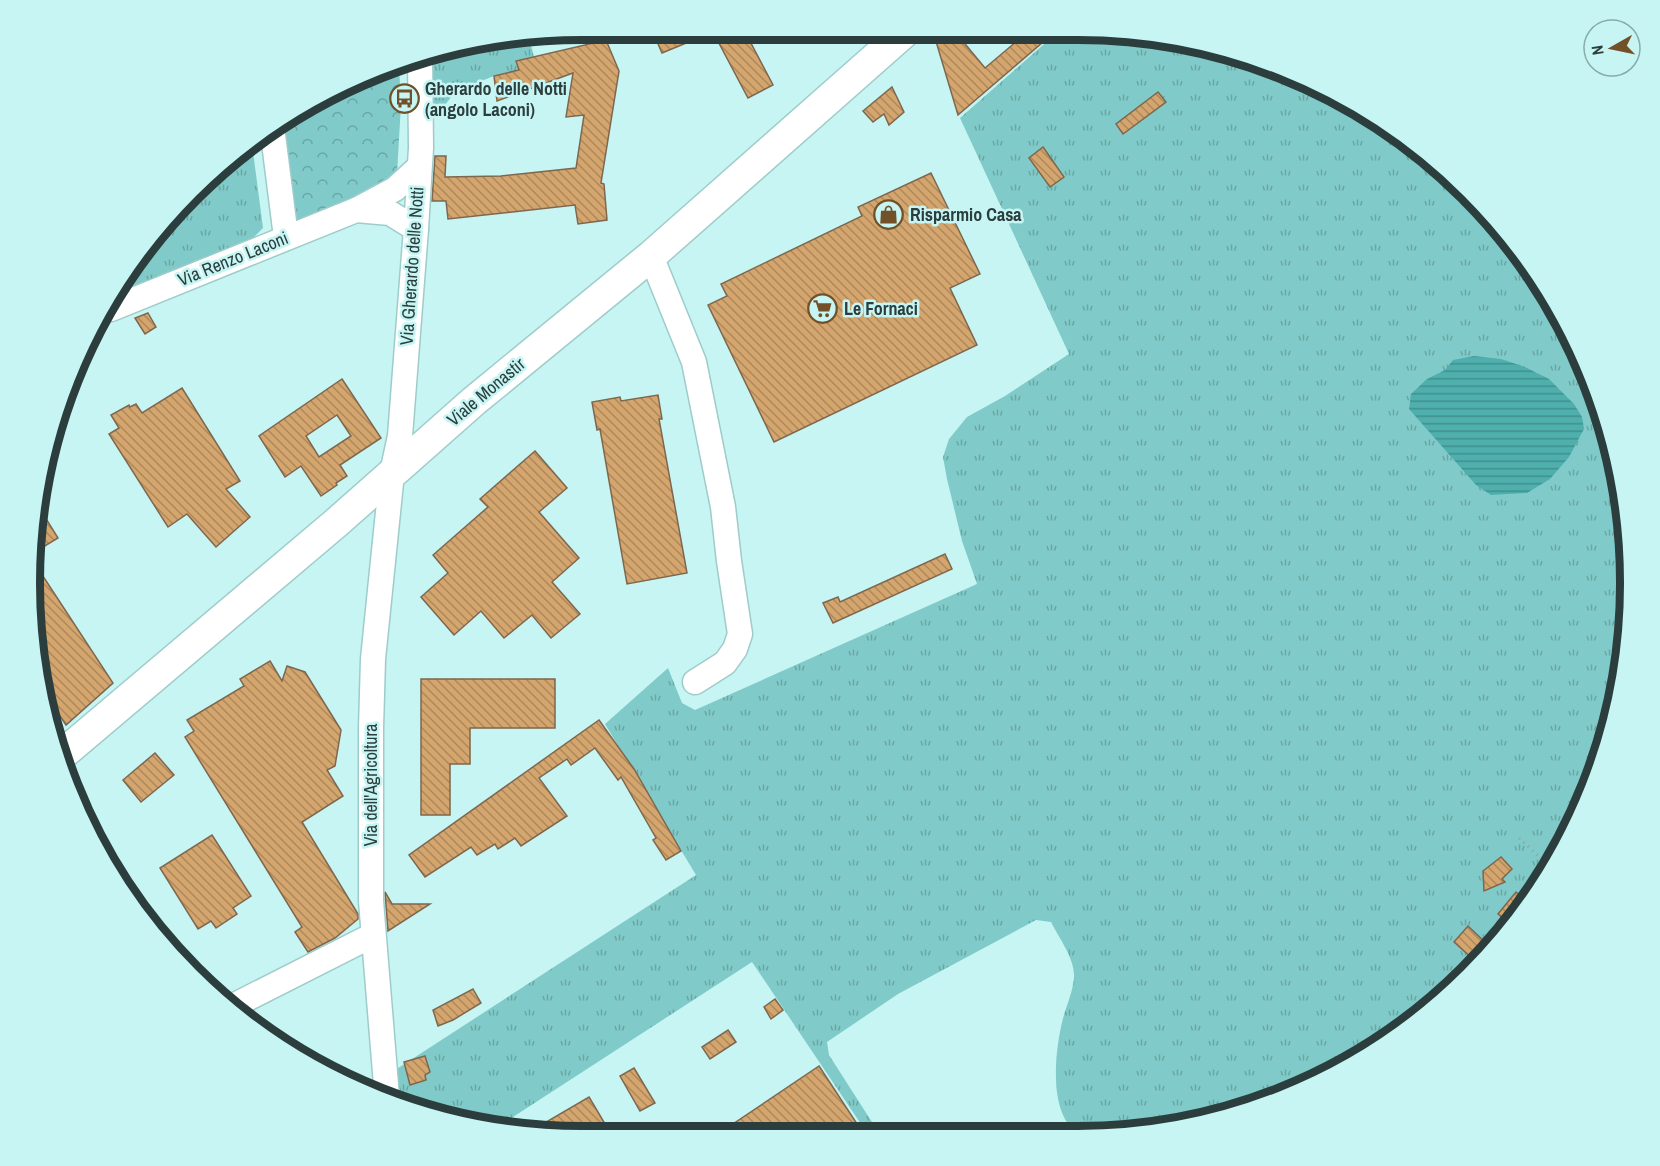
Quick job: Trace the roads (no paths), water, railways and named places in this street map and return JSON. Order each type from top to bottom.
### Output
[{"type":"main road","name":"Viale Monastir","points":[[67,750],[336,523],[474,401],[651,256],[896,40]]},
{"type":"street","name":"Via Gherardo delle Notti","points":[[392,473],[400,436],[416,229],[421,148],[420,66]]},
{"type":"street","points":[[273,138],[286,237]]},
{"type":"street","name":"Via Renzo Laconi","points":[[116,307],[356,210],[395,189],[419,167]]},
{"type":"street","name":"Via Renzo Laconi","points":[[356,210],[390,213],[416,229]]},
{"type":"street","points":[[651,256],[694,362],[723,507],[740,634],[735,649],[725,663],[695,682]]},
{"type":"street","name":"Via dell'Agricoltura","points":[[386,1088],[370,889],[373,659],[392,473]]},
{"type":"street","points":[[240,1003],[373,935]]},
{"type":"place","name":"Gherardo delle Notti (angolo Laconi)","points":[[404,99]]},
{"type":"place","name":"Risparmio Casa","points":[[889,215]]},
{"type":"place","name":"Le Fornaci","points":[[823,309]]}]
